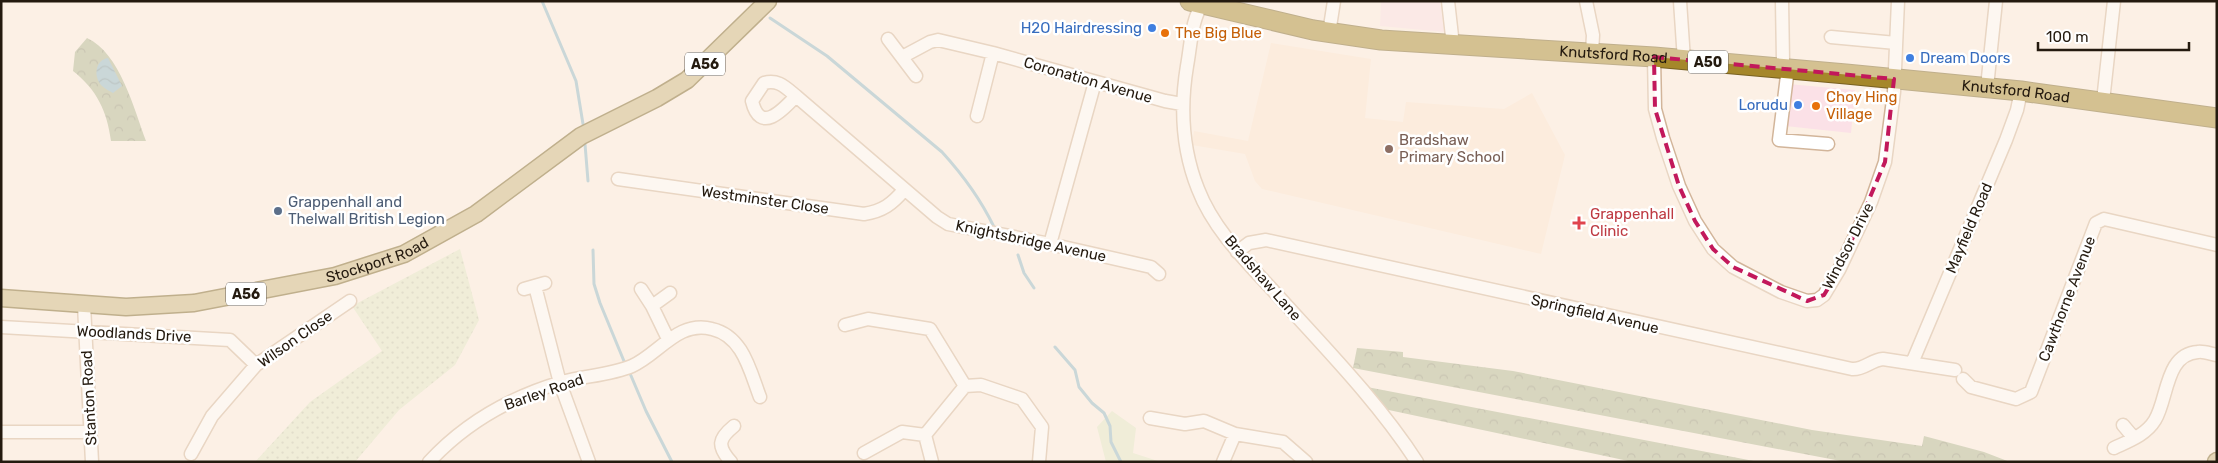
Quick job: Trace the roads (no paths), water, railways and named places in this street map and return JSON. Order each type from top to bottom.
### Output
[{"type":"highway","name":"Knutsford Road","points":[[1198,2],[1330,33],[1381,40],[1654,57],[1987,87],[2103,101],[2217,118]]},
{"type":"main road","name":"Stockport Road","points":[[1,298],[84,305],[159,307],[194,303],[335,276],[404,254],[476,214],[581,136],[658,98],[688,80],[768,1]]},
{"type":"street","points":[[1330,33],[1334,1]]},
{"type":"street","points":[[1448,1],[1454,45]]},
{"type":"street","points":[[1586,1],[1593,35],[1592,53]]},
{"type":"street","points":[[1680,1],[1684,60]]},
{"type":"street","points":[[1782,1],[1786,90],[1782,105],[1779,140],[1828,144]]},
{"type":"street","name":"Windsor Drive","points":[[1654,57],[1655,109],[1679,186],[1695,221],[1713,249],[1733,266],[1780,292],[1807,301],[1816,300],[1824,296],[1839,270],[1871,202],[1886,162],[1891,131],[1898,1]]},
{"type":"street","points":[[1987,87],[1996,1]]},
{"type":"street","points":[[2103,101],[2114,1]]},
{"type":"street","name":"Bradshaw Lane","points":[[1198,2],[1182,104],[1184,139],[1198,189],[1206,205],[1237,252],[1332,356],[1397,432],[1417,462]]},
{"type":"street","points":[[1831,37],[1896,43]]},
{"type":"street","points":[[888,39],[916,76]]},
{"type":"street","name":"Coronation Avenue","points":[[902,57],[934,41],[957,43],[1095,82],[1182,104]]},
{"type":"street","points":[[977,116],[994,54]]},
{"type":"street","points":[[1050,244],[1095,82]]},
{"type":"street","name":"Mayfield Road","points":[[1912,363],[2006,140],[2017,110],[2021,91]]},
{"type":"street","name":"Knightsbridge Avenue","points":[[796,96],[904,190],[948,224],[1152,267],[1160,274]]},
{"type":"street","name":"Westminster Close","points":[[618,178],[864,214],[879,212],[904,190]]},
{"type":"street","name":"Cawthorne Avenue","points":[[1959,374],[1971,387],[2016,399],[2031,392],[2096,224],[2104,219],[2217,245]]},
{"type":"street","name":"Springfield Avenue","points":[[1237,252],[1249,242],[1266,240],[1852,369],[1860,369],[1879,359],[1912,363],[1959,374]]},
{"type":"street","points":[[535,286],[560,383],[589,462]]},
{"type":"street","points":[[640,289],[652,306],[668,339]]},
{"type":"street","points":[[652,306],[670,294]]},
{"type":"street","name":"Wilson Close","points":[[190,454],[212,416],[256,365],[350,301]]},
{"type":"street","name":"Stanton Road","points":[[84,305],[92,462]]},
{"type":"street","points":[[845,325],[868,319],[930,329],[965,386]]},
{"type":"street","name":"Woodlands Drive","points":[[1,327],[230,340],[256,365]]},
{"type":"street","name":"Barley Road","points":[[429,462],[448,442],[472,423],[500,406],[560,383],[626,367],[668,339],[694,329],[710,328],[723,332],[735,341],[745,356],[760,397]]},
{"type":"street","points":[[2114,448],[2145,432],[2155,419],[2174,366],[2183,356],[2198,352],[2217,355]]},
{"type":"street","points":[[926,434],[965,386],[981,385],[1022,399],[1042,427],[1039,462]]},
{"type":"street","points":[[1150,418],[1185,424],[1204,420],[1235,434],[1283,442],[1306,462]]},
{"type":"street","points":[[2122,424],[2134,438]]},
{"type":"street","points":[[731,462],[723,452],[721,443],[724,434],[734,426]]},
{"type":"street","points":[[1,432],[91,432]]},
{"type":"street","points":[[864,453],[902,432],[926,434]]},
{"type":"street","points":[[926,434],[932,462]]},
{"type":"street","points":[[1223,462],[1235,434]]},
{"type":"water","points":[[108,58],[122,86],[113,93],[102,86],[97,78],[98,65]]},
{"type":"waterway","points":[[542,1],[576,81],[583,124]]},
{"type":"waterway","points":[[770,18],[827,56],[942,152],[971,188],[994,227]]},
{"type":"waterway","points":[[585,144],[588,181]]},
{"type":"waterway","points":[[593,250],[594,284],[626,366]]},
{"type":"waterway","points":[[1018,255],[1024,273],[1034,288]]},
{"type":"waterway","points":[[1055,347],[1075,370],[1079,387],[1092,403],[1104,413],[1110,426],[1111,442],[1121,462]]},
{"type":"waterway","points":[[629,371],[646,411],[672,462]]},
{"type":"place","name":"H2O Hairdressing","points":[[1152,28]]},
{"type":"place","name":"The Big Blue","points":[[1165,33]]},
{"type":"place","name":"Dream Doors","points":[[1910,58]]},
{"type":"place","name":"Lorudu","points":[[1798,105]]},
{"type":"place","name":"Choy Hing Village","points":[[1816,106]]},
{"type":"place","name":"Bradshaw Primary School","points":[[1389,149]]},
{"type":"place","name":"Grappenhall and Thelwall British Legion","points":[[278,211]]},
{"type":"place","name":"Grappenhall Clinic","points":[[1579,223]]}]
